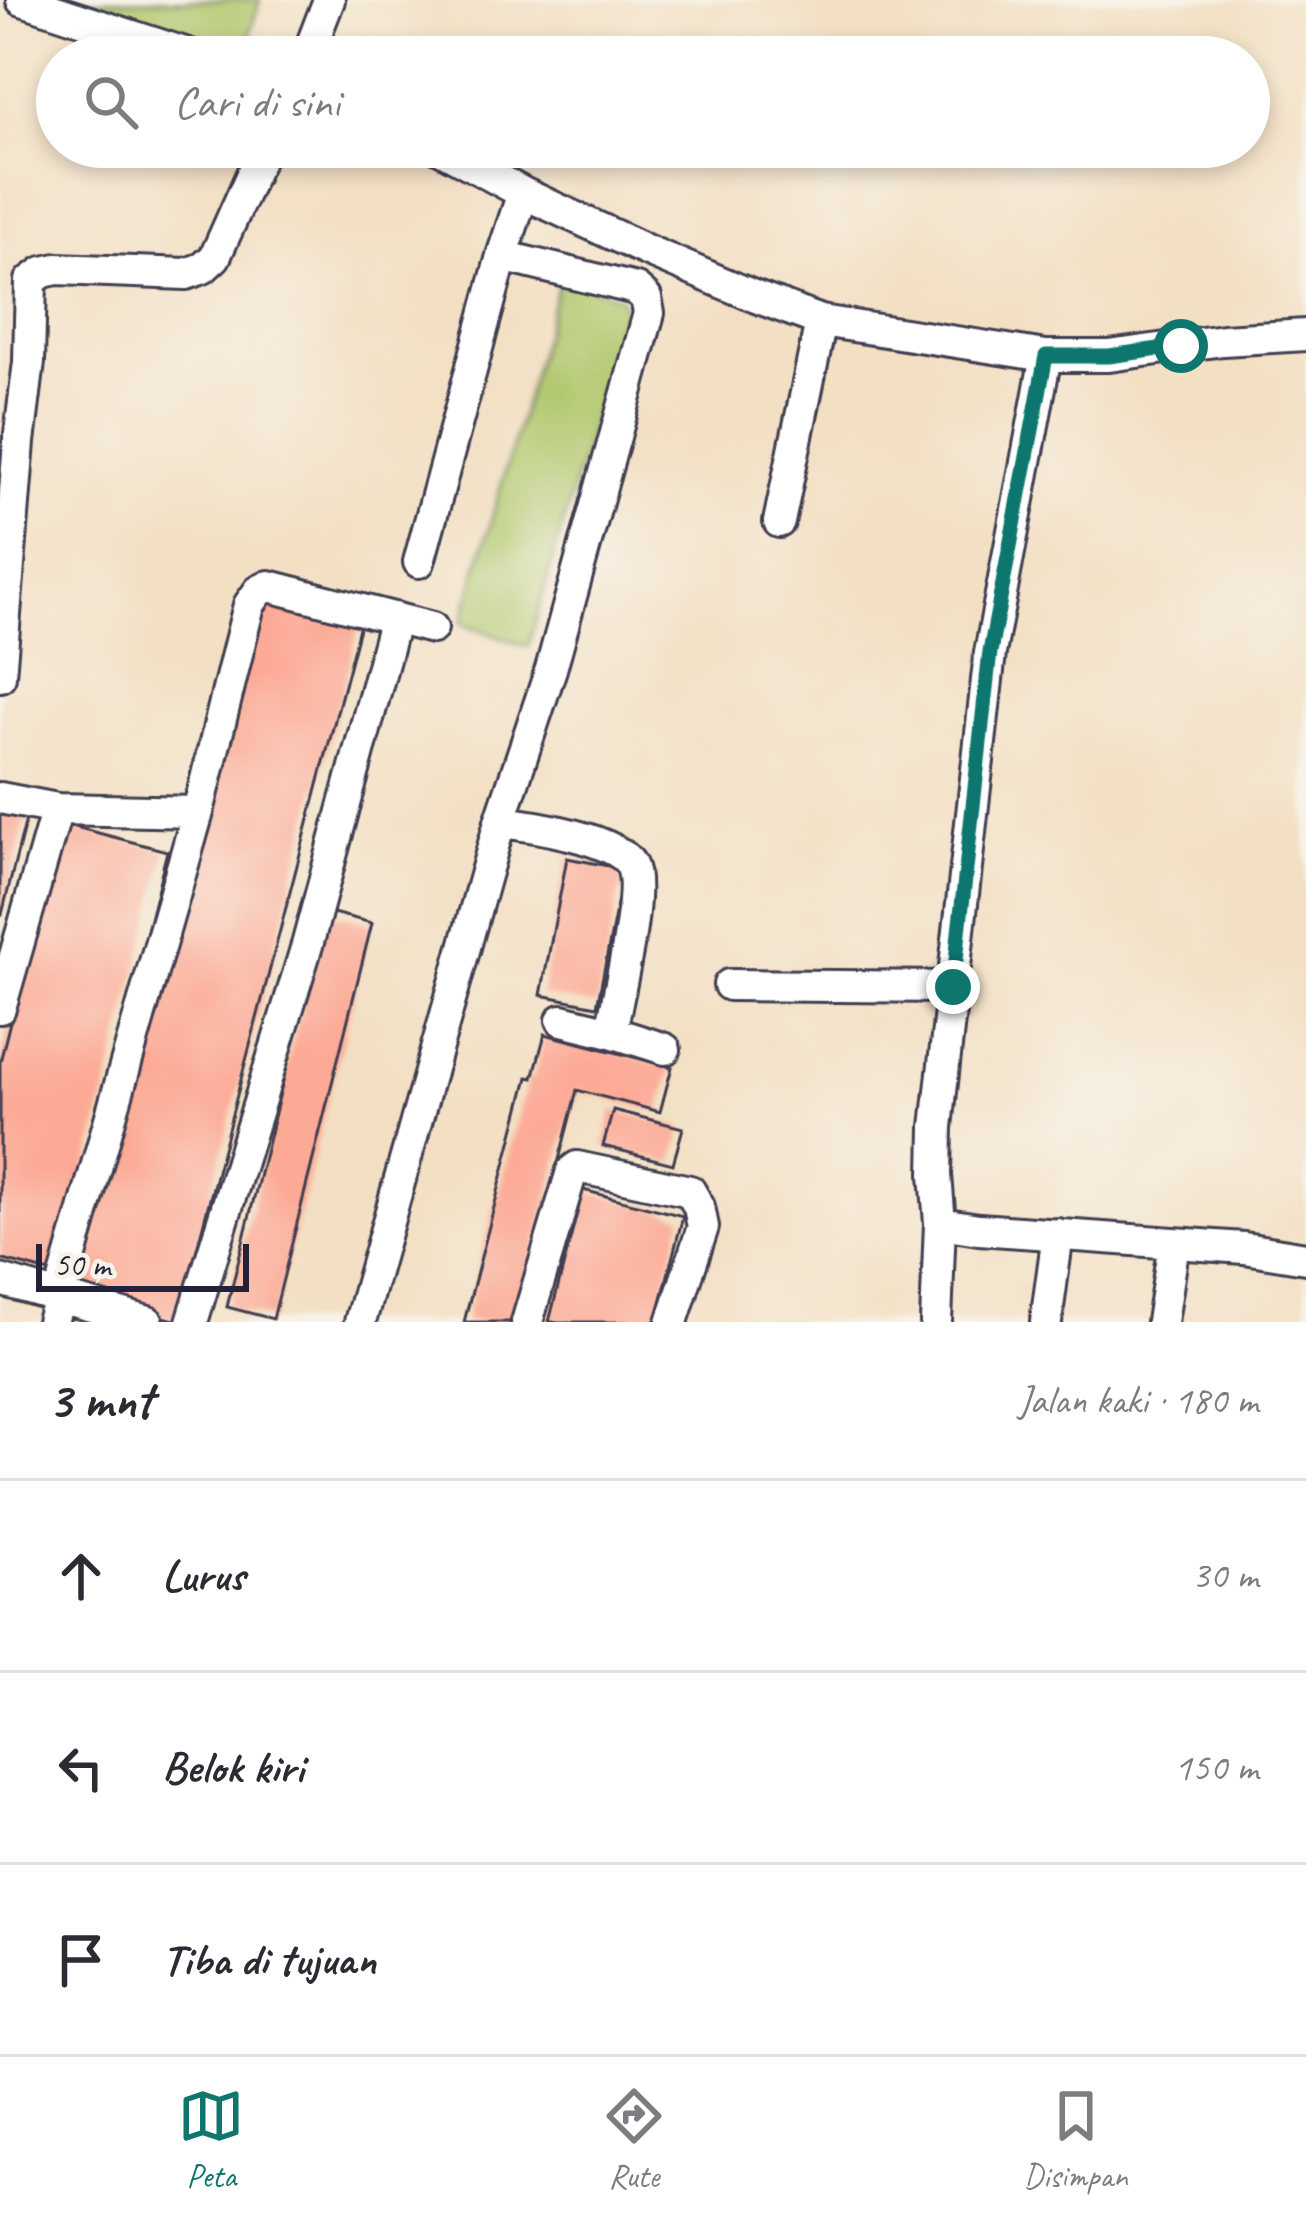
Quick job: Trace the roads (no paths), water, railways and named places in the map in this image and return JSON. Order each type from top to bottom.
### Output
[{"type":"street","points":[[22,0],[133,36]]},
{"type":"street","points":[[315,36],[328,0]]},
{"type":"street","points":[[0,676],[10,441],[29,362],[31,280],[57,269],[186,274],[203,268],[214,257],[254,168]]},
{"type":"street","points":[[477,168],[648,251],[821,321],[1046,356],[1109,356],[1306,334]]},
{"type":"street","points":[[418,562],[523,193]]},
{"type":"street","points":[[360,1322],[500,822],[551,669],[649,313],[646,298],[636,289],[502,256]]},
{"type":"street","points":[[779,522],[821,321]]},
{"type":"street","points":[[937,1322],[937,1127],[990,652],[1046,356]]},
{"type":"street","points":[[55,1310],[198,812],[249,605],[269,586],[431,628]]},
{"type":"street","points":[[192,1322],[308,942],[395,618]]},
{"type":"street","points":[[0,799],[57,808],[198,812]]},
{"type":"street","points":[[0,1008],[57,808]]},
{"type":"street","points":[[500,822],[538,826],[600,844],[631,866],[635,896],[611,1031]]},
{"type":"street","points":[[729,985],[953,987]]},
{"type":"street","points":[[562,1020],[665,1049]]},
{"type":"street","points":[[526,1322],[577,1167],[690,1191],[703,1227],[672,1322]]},
{"type":"street","points":[[940,1223],[1244,1248],[1306,1258]]},
{"type":"street","points":[[1046,1322],[1058,1234]]},
{"type":"street","points":[[1162,1322],[1174,1243]]},
{"type":"street","points":[[0,1280],[55,1310],[148,1322]]}]
